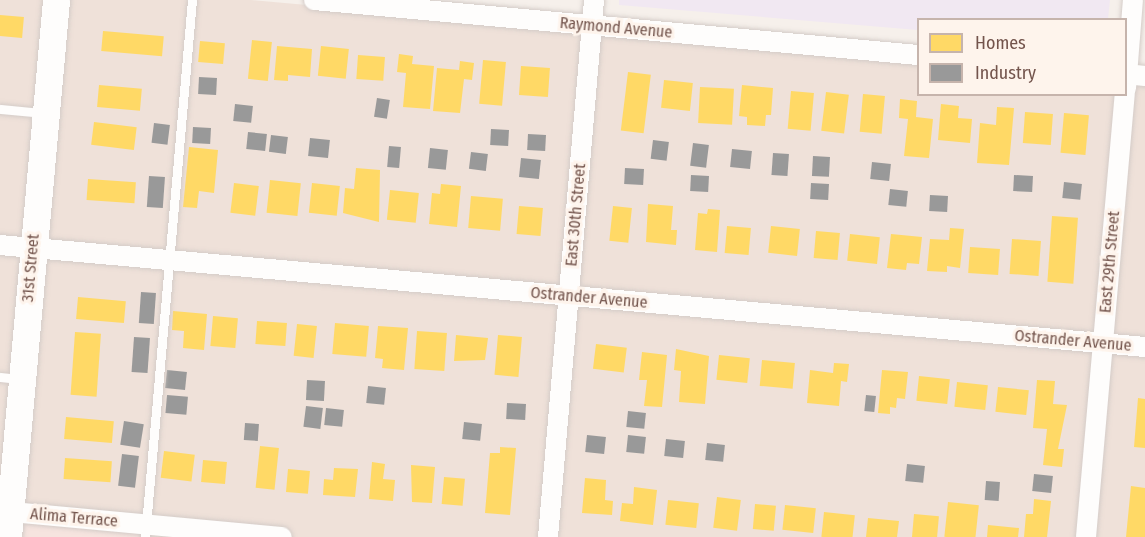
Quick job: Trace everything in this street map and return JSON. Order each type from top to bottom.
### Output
[{"type":"main road","name":"31st Street","points":[[6,520],[11,378],[33,248],[56,0]]},
{"type":"street","name":"Raymond Avenue","points":[[314,0],[917,55]]},
{"type":"street","name":"East 30th Street","points":[[548,537],[594,0]]},
{"type":"street","points":[[1131,78],[1133,0]]},
{"type":"street","name":"East 29th Street","points":[[1086,537],[1125,96]]},
{"type":"street","name":"Ostrander Avenue","points":[[0,245],[1145,347]]},
{"type":"street","name":"Alima Terrace","points":[[6,520],[146,531],[282,537]]},
{"type":"lane","points":[[146,531],[192,0]]},
{"type":"lane","points":[[0,109],[45,113]]},
{"type":"shaded area","points":[[0,0],[49,0],[0,537]]},
{"type":"shaded area","points":[[62,0],[251,0],[917,60],[917,96],[1127,96],[1127,79],[1145,81],[1145,537],[151,537],[152,521],[16,508]]},
{"type":"shaded area","points":[[619,0],[1110,0],[1108,18],[917,18],[917,30],[619,5]]},
{"type":"shaded area","points":[[16,508],[152,521],[151,537],[13,537]]},
{"type":"building: Homes","points":[[0,15],[24,17],[22,38],[0,36]]},
{"type":"building: Homes","points":[[103,31],[164,36],[162,56],[101,51]]},
{"type":"building: Homes","points":[[252,40],[272,42],[268,81],[248,79]]},
{"type":"building: Homes","points":[[200,41],[225,43],[223,64],[198,62]]},
{"type":"building: Homes","points":[[277,46],[312,49],[310,77],[288,75],[288,81],[274,80]]},
{"type":"building: Homes","points":[[321,46],[349,49],[346,79],[318,76]]},
{"type":"building: Homes","points":[[399,54],[413,56],[412,64],[434,66],[430,109],[403,107],[406,73],[397,72]]},
{"type":"building: Homes","points":[[358,55],[385,57],[383,81],[356,79]]},
{"type":"building: Homes","points":[[483,60],[506,62],[502,106],[479,104]]},
{"type":"building: Homes","points":[[460,61],[474,63],[472,80],[464,79],[460,113],[433,111],[437,68],[459,70]]},
{"type":"building: Homes","points":[[521,66],[550,68],[548,97],[519,95]]},
{"type":"building: Homes","points":[[628,72],[651,75],[644,133],[621,131]]},
{"type":"building: Homes","points":[[664,80],[693,83],[690,111],[661,108]]},
{"type":"building: Homes","points":[[99,85],[142,89],[140,111],[97,107]]},
{"type":"building: Homes","points":[[742,85],[773,88],[771,115],[766,115],[765,126],[747,125],[747,117],[739,116]]},
{"type":"building: Homes","points":[[700,87],[734,89],[732,125],[698,123]]},
{"type":"building: Homes","points":[[791,91],[814,93],[811,131],[788,129]]},
{"type":"building: Homes","points":[[826,92],[849,95],[844,134],[821,131]]},
{"type":"building: Homes","points":[[863,94],[885,96],[882,134],[860,132]]},
{"type":"building: Homes","points":[[900,99],[917,101],[916,117],[933,119],[929,158],[904,156],[908,119],[899,118]]},
{"type":"building: Homes","points":[[941,104],[959,106],[958,118],[972,119],[970,143],[938,140]]},
{"type":"building: Homes","points":[[997,107],[1014,108],[1009,165],[977,163],[980,123],[996,125]]},
{"type":"building: Homes","points":[[1025,112],[1053,114],[1051,145],[1023,143]]},
{"type":"building: Homes","points":[[1064,113],[1089,115],[1085,155],[1061,153]]},
{"type":"building: Homes","points":[[94,122],[137,127],[134,150],[91,145]]},
{"type":"building: Homes","points":[[189,147],[218,150],[214,193],[199,191],[197,208],[183,207]]},
{"type":"building: Homes","points":[[356,168],[380,170],[379,222],[343,213],[345,188],[354,189]]},
{"type":"building: Homes","points":[[88,179],[136,182],[134,203],[87,200]]},
{"type":"building: Homes","points":[[270,180],[301,183],[297,216],[267,213]]},
{"type":"building: Homes","points":[[234,183],[259,186],[255,216],[230,213]]},
{"type":"building: Homes","points":[[312,183],[340,186],[337,216],[309,213]]},
{"type":"building: Homes","points":[[441,184],[461,186],[457,227],[429,224],[432,193],[440,194]]},
{"type":"building: Homes","points":[[390,190],[419,193],[416,223],[387,220]]},
{"type":"building: Homes","points":[[471,196],[503,199],[500,231],[468,228]]},
{"type":"building: Homes","points":[[648,204],[673,206],[671,230],[677,230],[676,245],[646,242]]},
{"type":"building: Homes","points":[[519,206],[543,208],[540,236],[517,234]]},
{"type":"building: Homes","points":[[613,206],[632,208],[628,243],[609,241]]},
{"type":"building: Homes","points":[[708,209],[720,210],[717,252],[695,250],[698,213],[707,214]]},
{"type":"building: Homes","points":[[1052,216],[1078,218],[1073,284],[1047,282]]},
{"type":"building: Homes","points":[[727,226],[751,228],[749,255],[725,253]]},
{"type":"building: Homes","points":[[771,226],[800,229],[797,256],[768,253]]},
{"type":"building: Homes","points":[[950,228],[964,229],[960,268],[947,266],[947,272],[927,271],[930,239],[949,240]]},
{"type":"building: Homes","points":[[816,231],[840,233],[838,260],[814,258]]},
{"type":"building: Homes","points":[[850,234],[880,237],[877,264],[847,261]]},
{"type":"building: Homes","points":[[891,234],[922,237],[919,264],[907,263],[906,270],[887,268]]},
{"type":"building: Homes","points":[[1012,239],[1041,241],[1038,276],[1010,274]]},
{"type":"building: Homes","points":[[970,247],[1000,249],[998,275],[968,273]]},
{"type":"building: Homes","points":[[78,297],[126,301],[124,323],[76,319]]},
{"type":"building: Homes","points":[[173,311],[207,314],[204,350],[183,348],[184,331],[172,330]]},
{"type":"building: Homes","points":[[213,316],[238,318],[235,348],[210,346]]},
{"type":"building: Homes","points":[[257,321],[287,323],[285,346],[255,344]]},
{"type":"building: Homes","points":[[335,323],[369,326],[366,357],[332,354]]},
{"type":"building: Homes","points":[[297,324],[317,326],[314,358],[294,356]]},
{"type":"building: Homes","points":[[378,326],[408,328],[404,370],[382,368],[383,359],[375,358]]},
{"type":"building: Homes","points":[[417,331],[447,333],[444,371],[414,369]]},
{"type":"building: Homes","points":[[75,332],[101,334],[97,397],[71,395]]},
{"type":"building: Homes","points":[[456,335],[488,338],[485,360],[454,361]]},
{"type":"building: Homes","points":[[498,335],[522,337],[518,377],[495,375]]},
{"type":"building: Homes","points":[[596,344],[627,348],[624,373],[593,369]]},
{"type":"building: Homes","points":[[676,349],[709,356],[705,404],[679,402],[681,371],[674,370]]},
{"type":"building: Homes","points":[[642,352],[667,355],[662,407],[644,406],[647,380],[639,380]]},
{"type":"building: Homes","points":[[719,355],[750,358],[747,383],[716,380]]},
{"type":"building: Homes","points":[[762,360],[795,363],[793,389],[760,386]]},
{"type":"building: Homes","points":[[834,363],[849,364],[847,382],[841,381],[839,406],[807,403],[810,370],[833,373]]},
{"type":"building: Homes","points":[[882,370],[908,372],[905,399],[897,398],[896,408],[890,407],[890,414],[878,413]]},
{"type":"building: Homes","points":[[919,376],[950,379],[947,404],[916,401]]},
{"type":"building: Homes","points":[[1037,380],[1055,381],[1053,404],[1067,405],[1058,449],[1064,449],[1062,467],[1043,465],[1047,429],[1033,428]]},
{"type":"building: Homes","points":[[957,382],[988,385],[985,410],[954,407]]},
{"type":"building: Homes","points":[[998,387],[1029,390],[1026,415],[995,412]]},
{"type":"building: Homes","points":[[1138,398],[1145,399],[1145,448],[1134,447]]},
{"type":"building: Homes","points":[[66,417],[114,421],[112,443],[64,439]]},
{"type":"building: Homes","points":[[260,446],[279,448],[275,490],[256,488]]},
{"type":"building: Homes","points":[[500,447],[516,448],[510,515],[485,513],[490,453],[500,453]]},
{"type":"building: Homes","points":[[164,451],[195,455],[191,482],[161,478]]},
{"type":"building: Homes","points":[[65,458],[112,461],[110,482],[64,479]]},
{"type":"building: Homes","points":[[203,460],[227,462],[225,484],[201,482]]},
{"type":"building: Homes","points":[[372,462],[385,464],[383,479],[395,480],[393,501],[369,499]]},
{"type":"building: Homes","points":[[411,465],[435,467],[432,503],[412,502]]},
{"type":"building: Homes","points":[[334,468],[358,469],[355,497],[323,495],[324,479],[333,480]]},
{"type":"building: Homes","points":[[288,469],[310,471],[308,494],[286,492]]},
{"type":"building: Homes","points":[[444,477],[465,479],[463,506],[442,504]]},
{"type":"building: Homes","points":[[585,478],[606,480],[605,500],[613,501],[612,515],[582,513]]},
{"type":"building: Homes","points":[[1131,486],[1145,488],[1145,537],[1126,537]]},
{"type":"building: Homes","points":[[634,487],[657,490],[653,525],[620,521],[622,503],[633,504]]},
{"type":"building: Homes","points":[[717,497],[741,500],[737,531],[713,528]]},
{"type":"building: Homes","points":[[1034,499],[1051,501],[1047,537],[1024,537],[1026,514],[1033,514]]},
{"type":"building: Homes","points":[[668,500],[699,503],[696,528],[665,525]]},
{"type":"building: Homes","points":[[948,502],[979,505],[975,537],[944,537]]},
{"type":"building: Homes","points":[[755,504],[776,506],[774,531],[753,529]]},
{"type":"building: Homes","points":[[785,505],[816,508],[813,533],[782,530]]},
{"type":"building: Homes","points":[[824,512],[855,515],[853,537],[821,537]]},
{"type":"building: Homes","points":[[914,514],[939,516],[937,537],[912,537]]},
{"type":"building: Homes","points":[[868,518],[899,521],[897,537],[866,537]]},
{"type":"building: Homes","points":[[988,525],[1019,528],[1018,537],[987,537]]},
{"type":"building: Industry","points":[[199,77],[217,78],[216,95],[198,94]]},
{"type":"building: Industry","points":[[377,98],[390,100],[387,119],[374,117]]},
{"type":"building: Industry","points":[[235,104],[253,106],[251,123],[233,121]]},
{"type":"building: Industry","points":[[154,123],[170,125],[167,145],[152,143]]},
{"type":"building: Industry","points":[[193,127],[211,128],[210,144],[192,143]]},
{"type":"building: Industry","points":[[491,129],[509,130],[508,146],[490,145]]},
{"type":"building: Industry","points":[[248,132],[267,134],[265,151],[246,149]]},
{"type":"building: Industry","points":[[528,134],[546,135],[545,151],[527,150]]},
{"type":"building: Industry","points":[[271,135],[288,137],[286,154],[269,152]]},
{"type":"building: Industry","points":[[310,138],[330,140],[328,158],[308,156]]},
{"type":"building: Industry","points":[[653,140],[669,142],[667,161],[651,159]]},
{"type":"building: Industry","points":[[693,143],[709,145],[706,168],[690,166]]},
{"type":"building: Industry","points":[[389,146],[401,147],[399,168],[387,167]]},
{"type":"building: Industry","points":[[430,148],[448,150],[446,170],[428,168]]},
{"type":"building: Industry","points":[[732,149],[752,151],[750,169],[730,167]]},
{"type":"building: Industry","points":[[471,152],[488,154],[486,171],[469,169]]},
{"type":"building: Industry","points":[[773,153],[789,154],[787,176],[771,175]]},
{"type":"building: Industry","points":[[813,156],[830,157],[829,177],[812,176]]},
{"type":"building: Industry","points":[[521,158],[541,160],[539,179],[519,177]]},
{"type":"building: Industry","points":[[872,162],[891,164],[889,181],[870,179]]},
{"type":"building: Industry","points":[[625,168],[644,169],[643,185],[624,184]]},
{"type":"building: Industry","points":[[691,175],[709,176],[708,192],[690,191]]},
{"type":"building: Industry","points":[[1014,175],[1033,176],[1032,192],[1013,191]]},
{"type":"building: Industry","points":[[149,176],[165,177],[163,208],[147,207]]},
{"type":"building: Industry","points":[[1064,182],[1082,184],[1080,200],[1062,198]]},
{"type":"building: Industry","points":[[811,183],[829,184],[828,200],[810,199]]},
{"type":"building: Industry","points":[[890,189],[908,191],[906,207],[888,205]]},
{"type":"building: Industry","points":[[930,195],[948,196],[947,212],[929,211]]},
{"type":"building: Industry","points":[[141,292],[156,293],[154,324],[139,323]]},
{"type":"building: Industry","points":[[134,337],[150,338],[148,373],[132,372]]},
{"type":"building: Industry","points":[[167,370],[187,372],[185,390],[165,388]]},
{"type":"building: Industry","points":[[307,380],[325,381],[324,401],[306,400]]},
{"type":"building: Industry","points":[[368,386],[386,388],[384,405],[366,403]]},
{"type":"building: Industry","points":[[167,395],[188,397],[186,415],[165,413]]},
{"type":"building: Industry","points":[[866,395],[876,396],[874,412],[864,411]]},
{"type":"building: Industry","points":[[507,403],[526,404],[525,420],[506,419]]},
{"type":"building: Industry","points":[[306,406],[323,408],[320,429],[303,427]]},
{"type":"building: Industry","points":[[326,408],[344,410],[342,427],[324,425]]},
{"type":"building: Industry","points":[[628,411],[646,413],[644,429],[626,427]]},
{"type":"building: Industry","points":[[124,421],[144,424],[140,448],[120,445]]},
{"type":"building: Industry","points":[[464,422],[482,424],[480,441],[462,439]]},
{"type":"building: Industry","points":[[245,423],[259,424],[258,441],[244,440]]},
{"type":"building: Industry","points":[[587,435],[606,437],[604,454],[585,452]]},
{"type":"building: Industry","points":[[628,435],[646,437],[644,454],[626,452]]},
{"type":"building: Industry","points":[[666,439],[685,441],[683,458],[664,456]]},
{"type":"building: Industry","points":[[707,443],[725,445],[723,462],[705,460]]},
{"type":"building: Industry","points":[[122,454],[139,456],[135,488],[118,486]]},
{"type":"building: Industry","points":[[907,464],[925,466],[923,483],[905,481]]},
{"type":"building: Industry","points":[[1034,474],[1053,476],[1051,493],[1032,491]]},
{"type":"building: Industry","points":[[986,481],[1000,482],[999,501],[985,500]]}]
